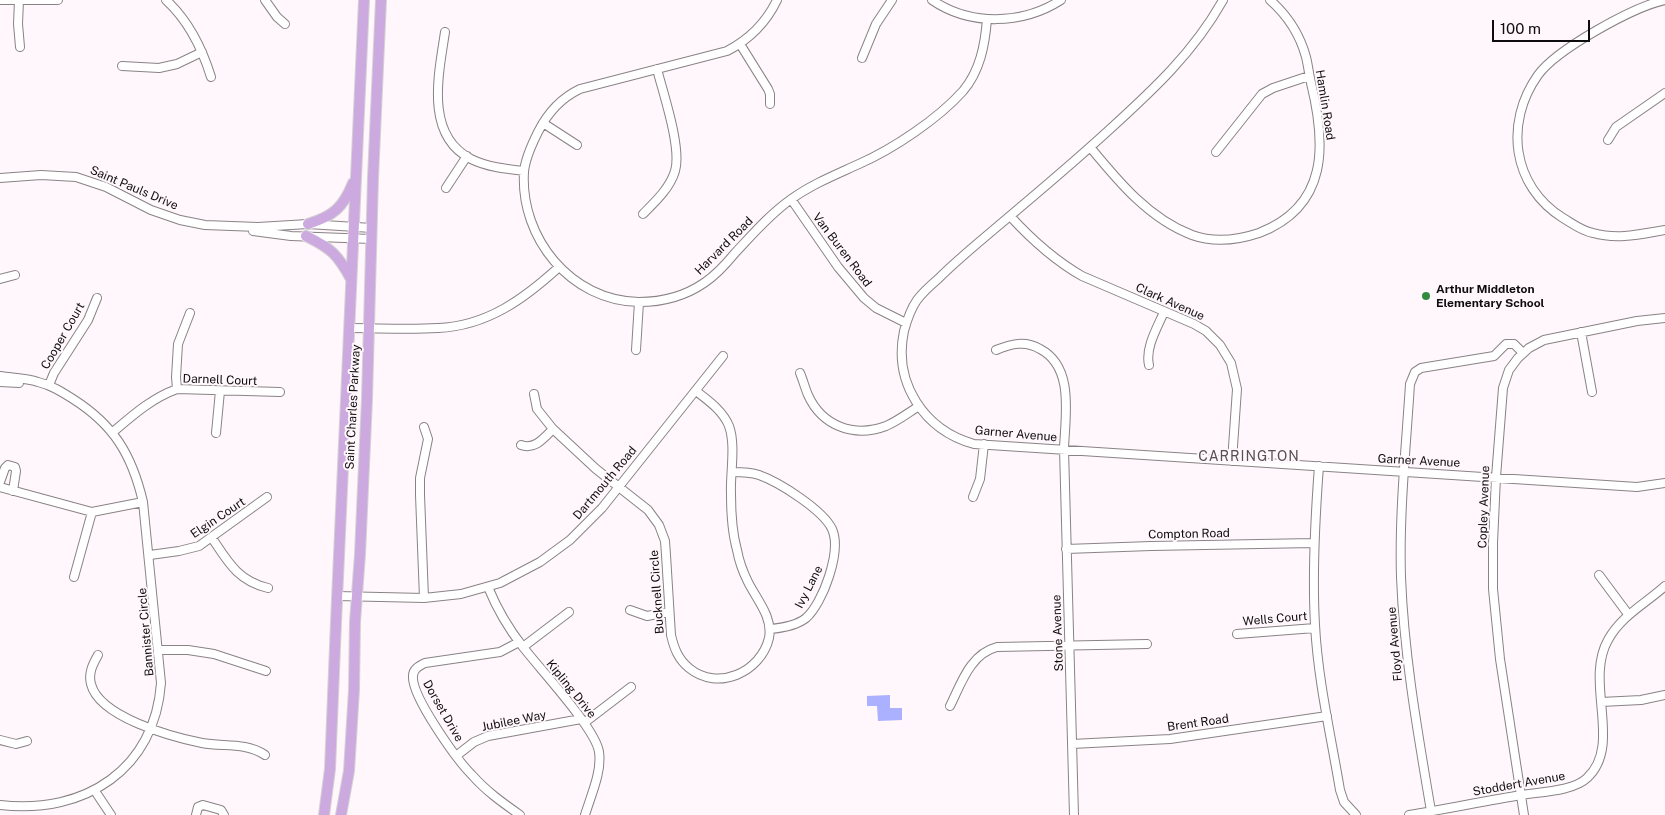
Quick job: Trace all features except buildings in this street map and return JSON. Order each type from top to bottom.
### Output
[{"type":"main road","name":"Saint Charles Parkway","points":[[324,815],[330,769],[364,0]]},
{"type":"main road","name":"Saint Charles Parkway","points":[[342,814],[349,771],[351,742],[381,0]]},
{"type":"main road","points":[[308,224],[323,219],[339,209],[348,196],[355,178]]},
{"type":"main road","points":[[306,236],[332,251],[351,280]]},
{"type":"street","points":[[0,0],[58,0]]},
{"type":"street","points":[[19,0],[18,24],[20,47]]},
{"type":"street","points":[[166,0],[186,21],[202,52],[211,78]]},
{"type":"street","points":[[265,0],[277,17],[285,24]]},
{"type":"street","name":"Harvard Road","points":[[777,0],[761,26],[740,44],[715,55],[580,89],[561,101],[543,123],[531,146],[524,171],[526,203],[534,230],[550,258],[580,284],[602,296],[639,302],[675,297],[705,282],[725,264],[765,221],[791,199],[822,180],[859,164],[891,147],[953,102],[964,90],[976,69],[985,40],[987,19]]},
{"type":"street","points":[[862,58],[876,24],[892,0]]},
{"type":"street","points":[[932,0],[956,13],[987,19],[1005,19],[1024,15],[1043,9],[1061,0]]},
{"type":"street","name":"Garner Avenue","points":[[1223,0],[1203,32],[1151,92],[924,292],[911,310],[901,347],[902,366],[910,391],[919,406],[950,434],[967,442],[984,444],[1637,487],[1665,484]]},
{"type":"street","name":"Hamlin Road","points":[[1090,147],[1143,205],[1174,226],[1206,239],[1222,240],[1253,235],[1267,229],[1296,209],[1304,201],[1313,184],[1320,159],[1321,141],[1318,118],[1302,46],[1294,29],[1270,0]]},
{"type":"street","points":[[1665,0],[1641,8],[1616,20],[1562,52],[1549,62],[1538,75],[1523,106],[1518,124],[1517,144],[1519,159],[1531,185],[1551,209],[1577,227],[1592,233],[1618,237],[1665,230]]},
{"type":"street","points":[[444,32],[439,70],[438,104],[440,120],[452,144],[467,156],[487,165],[524,171]]},
{"type":"street","points":[[740,44],[765,84],[770,94],[770,104]]},
{"type":"street","points":[[122,66],[158,68],[177,64],[202,52]]},
{"type":"street","points":[[643,214],[668,185],[676,166],[676,144],[657,69]]},
{"type":"street","points":[[1216,152],[1262,94],[1273,88],[1309,76]]},
{"type":"street","points":[[1608,140],[1616,127],[1665,93]]},
{"type":"street","points":[[543,123],[578,145]]},
{"type":"street","points":[[446,188],[467,156]]},
{"type":"street","name":"Saint Pauls Drive","points":[[0,178],[41,175],[76,177],[106,187],[151,210],[205,225],[306,236],[353,238],[372,234]]},
{"type":"street","name":"Van Buren Road","points":[[791,199],[838,267],[864,298],[876,308],[906,323]]},
{"type":"street","name":"Clark Avenue","points":[[1010,216],[1041,248],[1066,267],[1194,324],[1206,331],[1220,345],[1231,363],[1237,389],[1232,461]]},
{"type":"street","name":"Saint Pauls Drive","points":[[229,227],[308,224],[354,227],[372,234]]},
{"type":"street","points":[[349,328],[438,328],[479,320],[516,303],[559,267]]},
{"type":"street","points":[[0,279],[15,275]]},
{"type":"street","name":"Cooper Court","points":[[49,385],[54,373],[88,320],[97,298]]},
{"type":"street","points":[[636,350],[639,302]]},
{"type":"street","points":[[1149,365],[1148,354],[1164,312]]},
{"type":"street","points":[[177,390],[178,344],[190,313]]},
{"type":"street","name":"Copley Avenue","points":[[1524,815],[1500,658],[1493,589],[1496,477],[1503,388],[1509,370],[1523,353],[1544,340],[1637,321],[1665,318]]},
{"type":"street","points":[[1580,332],[1592,392]]},
{"type":"street","name":"Stone Avenue","points":[[996,350],[1014,344],[1027,344],[1044,351],[1061,370],[1065,389],[1066,549],[1074,815]]},
{"type":"street","name":"Floyd Avenue","points":[[1432,811],[1406,653],[1401,577],[1404,472],[1410,384],[1415,372],[1421,368],[1494,356],[1506,344],[1514,344],[1523,353]]},
{"type":"street","name":"Dartmouth Road","points":[[337,596],[424,598],[461,594],[488,587],[533,567],[562,547],[592,520],[723,356]]},
{"type":"street","points":[[800,373],[808,394],[818,411],[829,421],[843,428],[860,431],[877,428],[896,421],[919,406]]},
{"type":"street","name":"Bannister Circle","points":[[0,376],[37,381],[49,385],[89,410],[113,432],[136,476],[143,502],[150,554],[161,682],[161,694],[146,744],[133,763],[116,780],[97,794],[78,803],[57,809],[30,810],[0,805]]},
{"type":"street","name":"Bannister Circle","points":[[0,382],[49,385]]},
{"type":"street","name":"Darnell Court","points":[[113,432],[151,401],[166,393],[177,390],[280,392]]},
{"type":"street","points":[[216,433],[220,391]]},
{"type":"street","points":[[696,391],[718,410],[730,428],[732,438],[731,503],[736,549],[748,582],[766,614],[770,629]]},
{"type":"street","name":"Bucknell Circle","points":[[534,394],[537,409],[553,429],[618,487],[648,510],[663,533],[671,635],[678,655],[688,668],[713,678],[729,677],[742,672],[759,660],[766,646],[770,629]]},
{"type":"street","points":[[424,427],[428,439],[420,478],[420,495],[424,598]]},
{"type":"street","points":[[521,445],[532,446],[553,429]]},
{"type":"street","points":[[973,497],[980,479],[984,444]]},
{"type":"street","points":[[0,482],[4,468],[8,465],[15,467],[13,491]]},
{"type":"street","points":[[1319,466],[1313,543],[1315,628],[1327,716],[1340,790],[1344,802],[1356,815]]},
{"type":"street","name":"Ivy Lane","points":[[732,472],[758,475],[804,502],[825,519],[834,536],[836,549],[831,572],[811,613],[796,624],[770,629]]},
{"type":"street","points":[[0,488],[92,512],[143,502]]},
{"type":"street","name":"Elgin Court","points":[[150,554],[199,546],[267,498]]},
{"type":"street","points":[[74,576],[92,512]]},
{"type":"street","points":[[212,538],[239,575],[251,583],[268,588]]},
{"type":"street","name":"Compton Road","points":[[1066,549],[1166,545],[1313,543]]},
{"type":"street","points":[[1598,575],[1628,614]]},
{"type":"street","name":"Stoddert Avenue","points":[[1410,815],[1560,789],[1587,778],[1599,760],[1604,737],[1599,672],[1603,650],[1612,633],[1628,614],[1665,586]]},
{"type":"street","name":"Kipling Drive","points":[[488,587],[496,608],[521,644],[583,721],[596,742],[600,760],[599,769],[586,815]]},
{"type":"street","points":[[630,610],[647,616],[669,612]]},
{"type":"street","points":[[521,644],[569,612]]},
{"type":"street","name":"Wells Court","points":[[1237,634],[1315,628]]},
{"type":"street","name":"Dorset Drive","points":[[520,815],[484,788],[456,756],[444,740],[413,682],[414,672],[425,663],[500,652],[521,644]]},
{"type":"street","points":[[950,706],[974,661],[990,649],[997,647],[1147,644]]},
{"type":"street","points":[[159,650],[214,654],[266,671]]},
{"type":"street","points":[[98,655],[90,672],[92,689],[99,699],[111,709],[152,728],[203,743],[251,748],[265,755]]},
{"type":"street","points":[[583,721],[631,687]]},
{"type":"street","points":[[1601,702],[1641,700],[1665,696]]},
{"type":"street","name":"Brent Road","points":[[1072,744],[1170,739],[1327,716]]},
{"type":"street","name":"Jubilee Way","points":[[456,756],[474,742],[488,736],[583,721]]},
{"type":"street","points":[[0,740],[16,744],[27,741]]},
{"type":"street","points":[[97,794],[107,814]]},
{"type":"street","points":[[196,815],[198,808],[204,805],[222,810],[224,815]]},
{"type":"water","points":[[890,695],[890,708],[902,708],[902,720],[878,721],[877,706],[867,706],[867,696]]},
{"type":"place","name":"Arthur Middleton Elementary School","points":[[1426,296]]},
{"type":"district","name":"CARRINGTON","points":[[1249,457]]}]
